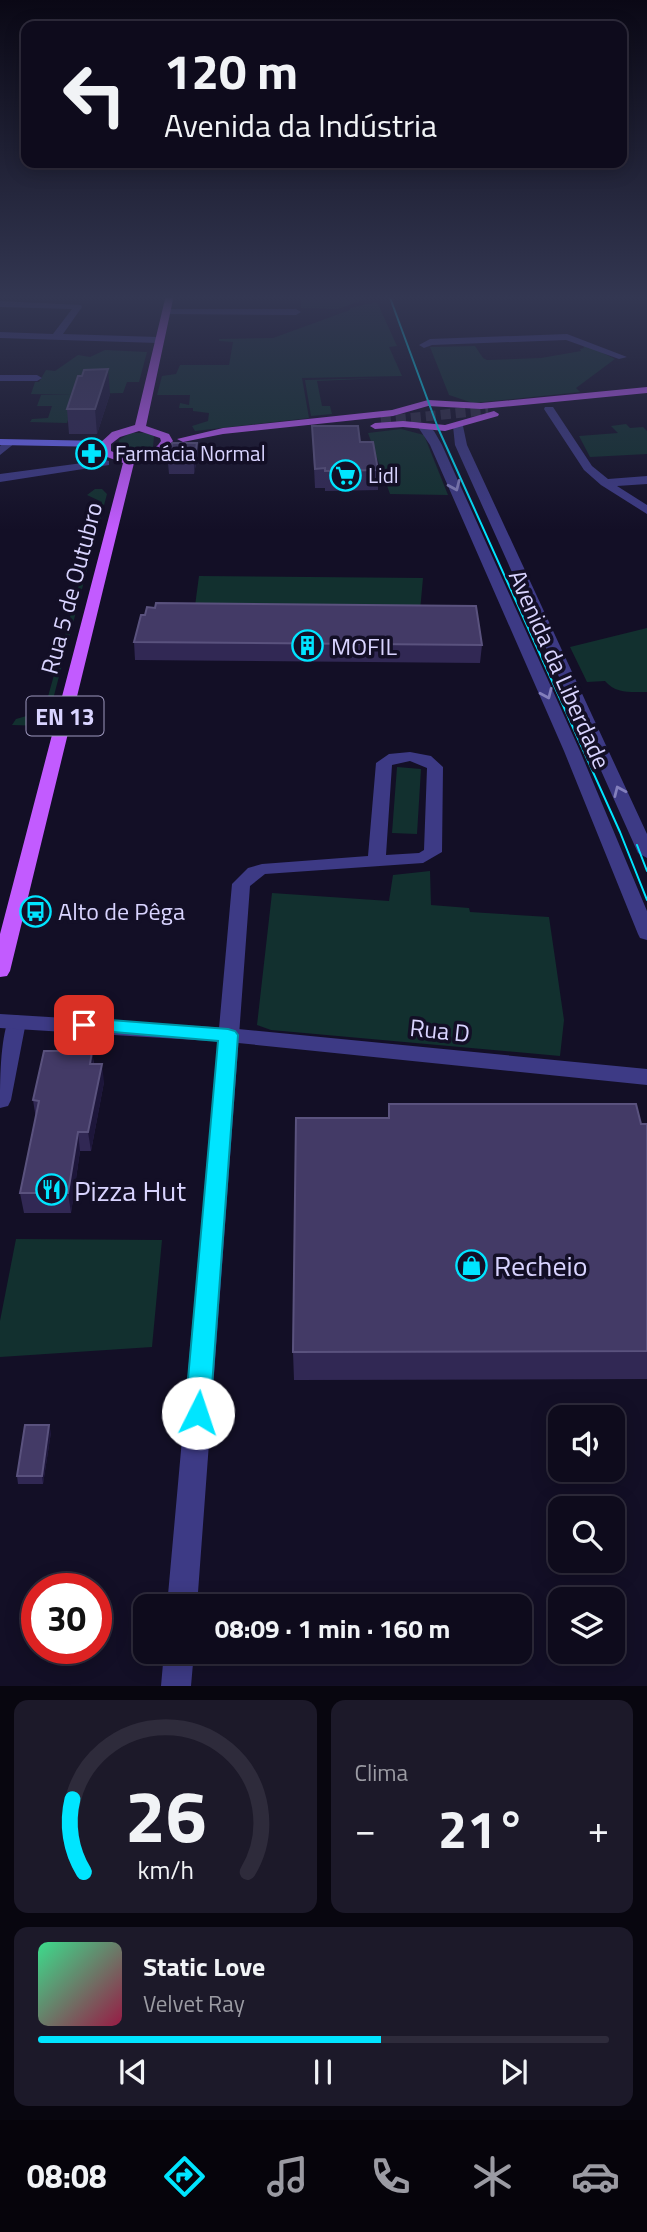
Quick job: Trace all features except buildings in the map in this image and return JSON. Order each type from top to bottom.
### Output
[{"type":"main road","points":[[140,428],[151,374]]},
{"type":"main road","points":[[104,444],[106,453],[115,459],[129,462],[155,454],[167,442],[223,431],[383,415],[428,403],[481,406],[647,394]]},
{"type":"main road","points":[[183,439],[227,440],[391,425],[420,426],[464,422],[489,414],[549,409],[647,394]]},
{"type":"main road","points":[[488,410],[647,394]]},
{"type":"main road","points":[[457,405],[469,412],[464,422]]},
{"type":"main road","points":[[404,410],[403,418],[420,426]]},
{"type":"main road","points":[[183,439],[381,421]]},
{"type":"main road","points":[[4,442],[104,444],[117,434],[140,428],[165,436],[167,442]]},
{"type":"main road","name":"Rua 5 de Outubro","points":[[0,971],[129,462]]},
{"type":"street","points":[[0,378],[37,378]]},
{"type":"street","points":[[549,409],[588,467],[605,483],[647,510]]},
{"type":"street","name":"Avenida da Liberdade","points":[[464,422],[461,445],[647,853]]},
{"type":"street","name":"Avenida da Liberdade","points":[[420,426],[436,445],[572,751],[647,934]]},
{"type":"street","points":[[0,452],[4,442]]},
{"type":"street","points":[[0,478],[105,463]]},
{"type":"street","points":[[605,483],[647,480]]},
{"type":"street","points":[[183,1594],[242,884],[245,879],[262,869],[423,858],[433,852],[435,767],[431,761],[395,757],[384,763],[377,861]]},
{"type":"street","points":[[0,1100],[8,1021]]},
{"type":"street","name":"Rua D","points":[[8,1021],[228,1035],[647,1077]]},
{"type":"street","points":[[176,1686],[178,1664]]},
{"type":"green space","points":[[44,374],[141,374],[139,382],[127,382],[123,393],[77,394],[67,423],[30,422],[32,419],[48,418],[52,406],[37,406],[41,395],[74,395],[31,394],[35,382],[39,382]]},
{"type":"green space","points":[[401,374],[402,376],[302,378],[309,418],[195,431],[192,426],[208,421],[209,413],[193,411],[193,408],[179,408],[180,403],[189,405],[190,395],[157,395],[162,376]]},
{"type":"green space","points":[[441,374],[595,374],[576,388],[580,392],[473,403],[449,395]]},
{"type":"green space","points":[[383,378],[317,381],[322,406],[330,406],[332,414],[311,416],[305,380]]},
{"type":"green space","points":[[626,424],[630,428],[643,427],[647,431],[647,454],[590,457],[579,436],[618,433],[611,426]]},
{"type":"green space","points":[[401,429],[424,435],[448,495],[390,494],[368,433]]},
{"type":"green space","points":[[130,433],[148,433],[154,436],[153,447],[143,454],[118,452],[119,440]]},
{"type":"green space","points":[[95,489],[102,489],[107,494],[46,726],[12,725],[16,719],[44,711],[102,502],[87,495]]},
{"type":"green space","points":[[199,576],[423,578],[419,622],[195,606]]},
{"type":"green space","points":[[647,628],[647,692],[619,690],[605,681],[587,682],[570,647]]},
{"type":"green space","points":[[397,767],[421,769],[417,834],[392,833]]},
{"type":"green space","points":[[430,871],[431,905],[469,908],[470,912],[549,917],[564,1020],[560,1056],[271,1030],[257,1025],[272,893],[389,901],[393,875]]},
{"type":"green space","points":[[16,1239],[162,1240],[152,1347],[0,1357],[0,1321]]},
{"type":"tunnel","points":[[381,421],[488,410]]},
{"type":"tram line","points":[[418,374],[438,428],[620,832],[647,900]]},
{"type":"tram line","points":[[637,845],[647,871]]},
{"type":"place","name":"Farmácia Normal","points":[[92,453]]},
{"type":"place","name":"Lidl","points":[[345,475]]},
{"type":"place","name":"MOFIL","points":[[308,646]]},
{"type":"place","name":"Alto de Pêga","points":[[35,911]]},
{"type":"place","name":"Pizza Hut","points":[[51,1190]]},
{"type":"place","name":"Recheio","points":[[471,1265]]},
{"type":"route","points":[[84,1025],[228,1035],[198,1413]]}]
